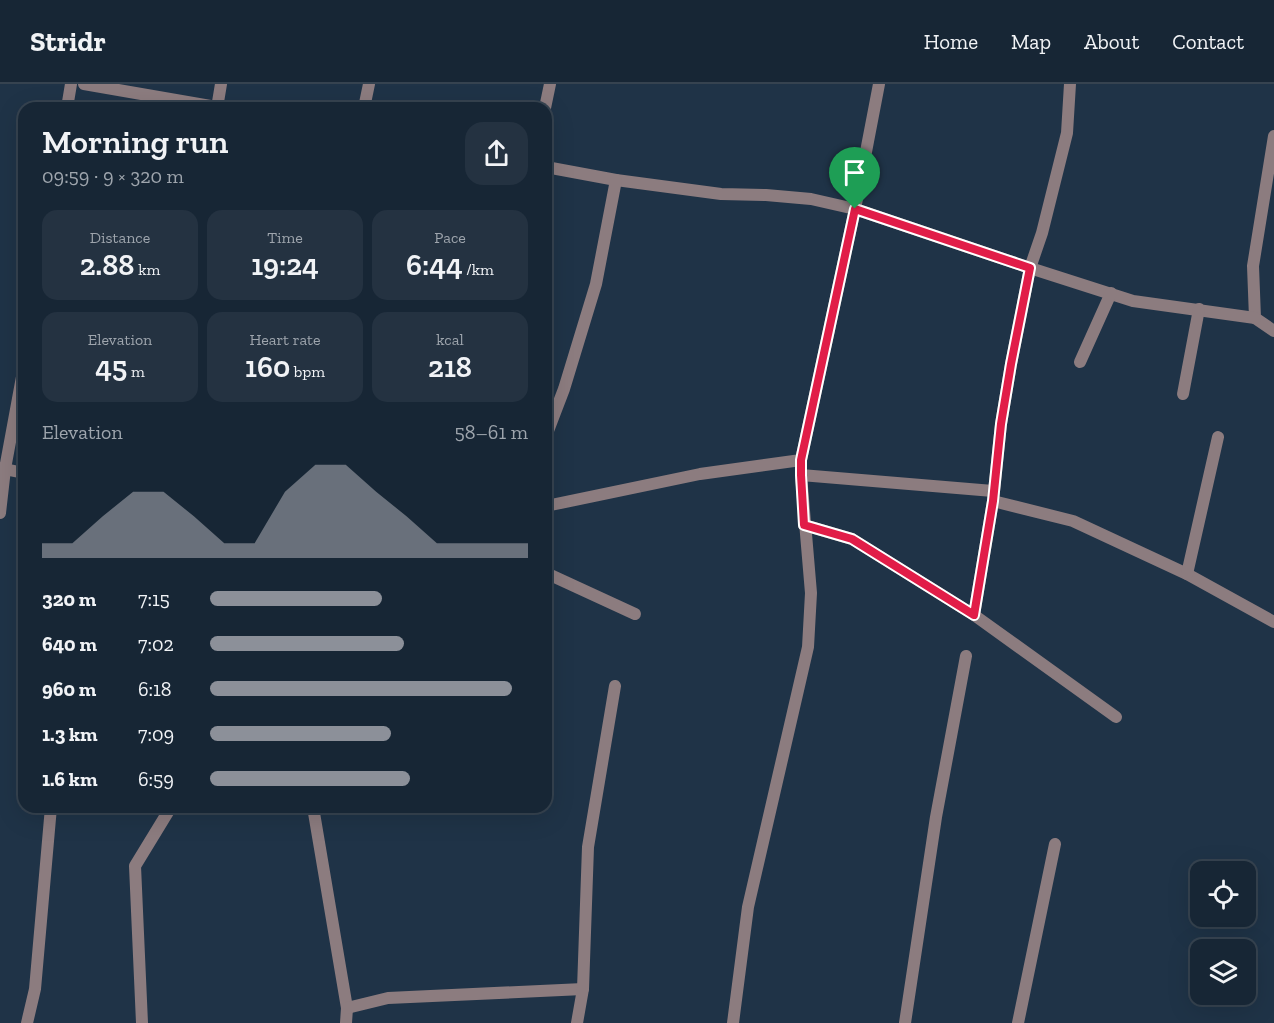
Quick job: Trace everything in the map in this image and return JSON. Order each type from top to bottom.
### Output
[{"type":"street","points":[[68,102],[71,84]]},
{"type":"street","points":[[84,84],[185,102]]},
{"type":"street","points":[[220,102],[221,84]]},
{"type":"street","points":[[365,102],[369,84]]},
{"type":"street","points":[[546,102],[550,84]]},
{"type":"street","points":[[733,1023],[748,907],[808,647],[811,593],[804,525],[801,460],[855,209],[879,84]]},
{"type":"street","points":[[974,615],[1011,364],[1030,268],[1042,233],[1067,134],[1070,84]]},
{"type":"street","points":[[1255,318],[1254,266],[1274,136]]},
{"type":"street","points":[[552,168],[616,180],[721,194],[766,195],[811,200],[855,209],[1133,301],[1255,318],[1274,331]]},
{"type":"street","points":[[552,420],[596,284],[616,180]]},
{"type":"street","points":[[1080,362],[1111,293]]},
{"type":"street","points":[[1183,394],[1199,309]]},
{"type":"street","points":[[0,513],[3,469],[18,395]]},
{"type":"street","points":[[1187,574],[1218,437]]},
{"type":"street","points":[[552,505],[700,474],[801,460]]},
{"type":"street","points":[[3,469],[18,472]]},
{"type":"street","points":[[801,475],[993,496],[1073,521],[1187,574],[1274,622]]},
{"type":"street","points":[[804,525],[852,539],[974,615],[1116,717]]},
{"type":"street","points":[[552,576],[635,614]]},
{"type":"street","points":[[905,1023],[936,817],[966,656]]},
{"type":"street","points":[[577,1023],[583,989],[588,848],[615,686]]},
{"type":"street","points":[[28,1022],[35,988],[50,813]]},
{"type":"street","points":[[142,1023],[135,867],[166,813]]},
{"type":"street","points":[[314,813],[347,1008],[346,1023]]},
{"type":"street","points":[[1017,1023],[1055,844]]},
{"type":"street","points":[[347,1008],[388,998],[583,989]]},
{"type":"route","points":[[855,209],[1030,268],[1001,424],[993,501],[974,615],[852,539],[804,525],[801,460],[855,209]]}]
